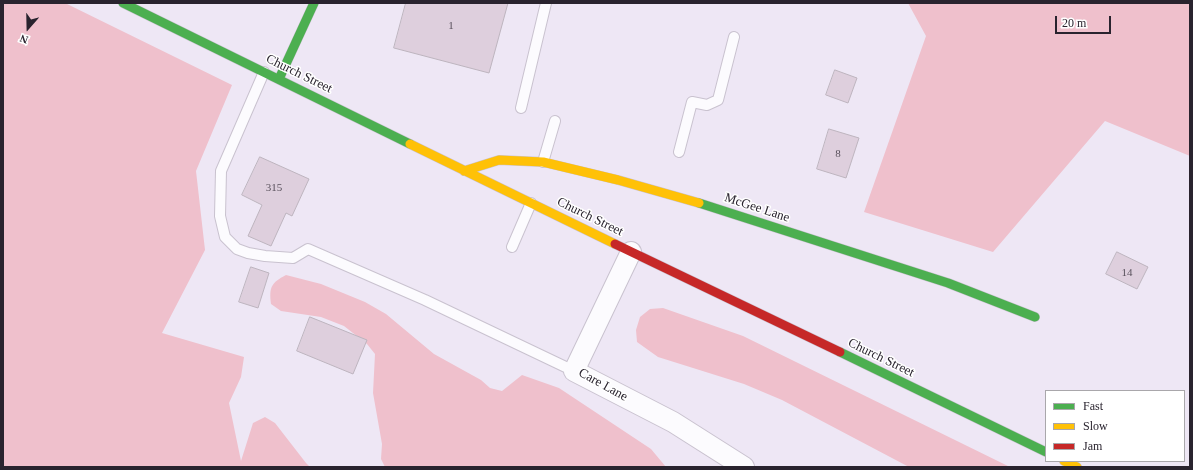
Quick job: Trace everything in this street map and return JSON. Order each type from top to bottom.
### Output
[{"type":"main road","name":"Church Street","points":[[124,3],[464,171],[1045,452]]},
{"type":"main road","points":[[279,79],[314,3]]},
{"type":"main road","name":"McGee Lane","points":[[464,171],[499,160],[543,162],[618,180],[714,207],[948,283],[1035,318]]},
{"type":"main road","points":[[1066,462],[1077,467]]},
{"type":"street","name":"Care Lane","points":[[631,252],[574,371],[673,422],[744,467]]},
{"type":"lane","points":[[521,108],[546,3]]},
{"type":"lane","points":[[679,152],[692,102],[707,105],[718,100],[734,37]]},
{"type":"lane","points":[[264,72],[220,171],[220,216],[224,237],[237,249],[248,253],[265,256],[293,258],[308,249],[425,300],[574,371]]},
{"type":"lane","points":[[543,162],[555,121]]},
{"type":"lane","points":[[512,247],[531,203]]},
{"type":"shaded area","points":[[3,3],[65,3],[232,85],[196,171],[205,250],[162,333],[244,357],[241,377],[229,403],[241,461],[253,423],[265,417],[275,423],[310,467],[3,467]]},
{"type":"shaded area","points":[[908,3],[1190,3],[1190,156],[1105,121],[993,252],[864,212],[926,36]]},
{"type":"shaded area","points":[[286,275],[321,284],[365,302],[386,314],[434,354],[481,380],[490,388],[502,391],[522,375],[559,388],[651,449],[666,467],[385,467],[381,459],[382,444],[373,393],[375,354],[367,344],[344,326],[321,317],[281,311],[271,304],[270,293],[272,286]]},
{"type":"shaded area","points":[[663,308],[743,336],[1010,467],[909,467],[782,400],[744,384],[658,357],[637,342],[636,330],[640,317],[650,309]]},
{"type":"building","points":[[406,3],[508,3],[489,73],[394,48]]},
{"type":"building","points":[[835,70],[857,78],[848,103],[826,95]]},
{"type":"building","points":[[829,129],[859,138],[846,178],[817,169]]},
{"type":"building","points":[[260,157],[309,179],[292,216],[286,213],[271,246],[248,236],[262,205],[242,195]]},
{"type":"building","points":[[1117,252],[1148,267],[1137,289],[1106,274]]},
{"type":"building","points":[[251,267],[269,273],[258,308],[239,302]]},
{"type":"building","points":[[310,317],[367,340],[353,374],[297,351]]},
{"type":"traffic: fast","points":[[123,3],[410,144]]},
{"type":"traffic: fast","points":[[279,79],[314,3]]},
{"type":"traffic: fast","points":[[699,203],[948,283],[1035,317]]},
{"type":"traffic: fast","points":[[840,352],[1045,452]]},
{"type":"traffic: slow","points":[[410,144],[615,244]]},
{"type":"traffic: slow","points":[[464,171],[499,160],[543,162],[618,180],[699,203]]},
{"type":"traffic: slow","points":[[1066,462],[1077,467]]},
{"type":"traffic: jam","points":[[615,244],[840,352]]}]
